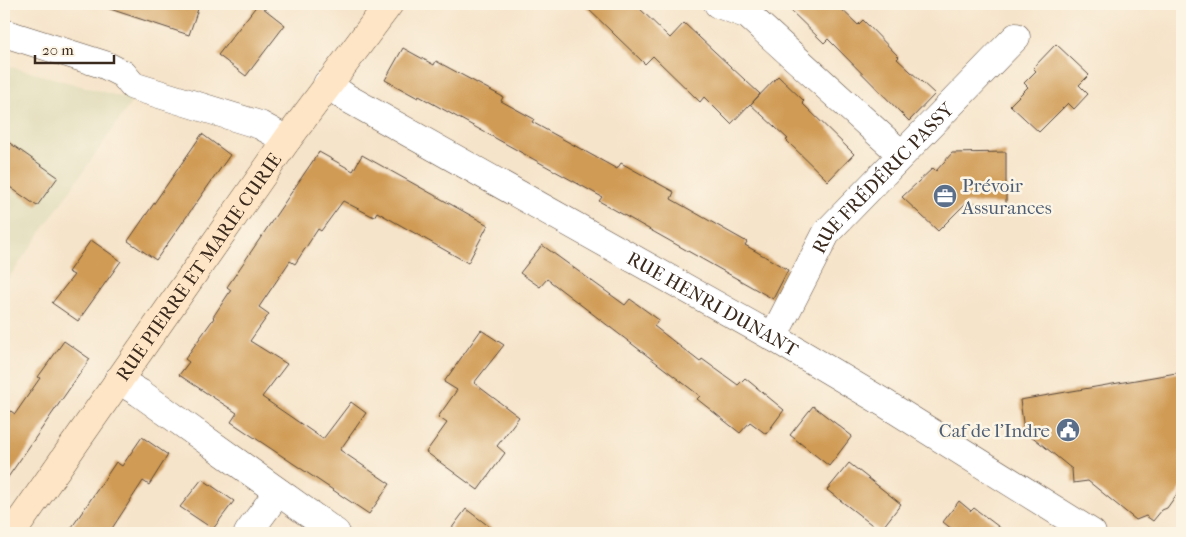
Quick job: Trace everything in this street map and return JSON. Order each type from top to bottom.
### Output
[{"type":"street","name":"RUE PIERRE ET MARIE CURIE","points":[[12,533],[287,140],[388,4]]},
{"type":"street","points":[[718,4],[748,15],[902,154]]},
{"type":"street","points":[[4,33],[106,65],[123,74],[133,86],[260,125],[287,140]]},
{"type":"street","name":"RUE FRÉDÉRIC PASSY","points":[[773,337],[827,232],[1016,37]]},
{"type":"street","name":"RUE HENRI DUNANT","points":[[327,84],[347,98],[773,337],[886,404],[1092,533]]},
{"type":"street","points":[[118,380],[140,392],[336,533]]},
{"type":"street","points":[[248,533],[278,492]]},
{"type":"shaded area","points":[[4,65],[133,100],[4,285]]},
{"type":"building","points":[[107,4],[181,4],[198,9],[189,35],[107,8]]},
{"type":"building","points":[[258,4],[285,25],[246,76],[218,55]]},
{"type":"building","points":[[583,4],[635,4],[670,38],[684,23],[760,94],[751,104],[778,76],[804,101],[802,103],[854,154],[828,181],[786,140],[788,139],[750,104],[731,124],[704,97],[700,102],[653,56],[645,64]]},
{"type":"building","points":[[784,4],[836,4],[858,25],[863,20],[899,57],[897,59],[935,94],[909,121],[828,39],[824,43]]},
{"type":"building","points":[[1056,44],[1089,75],[1079,85],[1088,94],[1074,109],[1068,103],[1039,132],[1010,105],[1028,87],[1024,83],[1036,71],[1033,68]]},
{"type":"building","points":[[403,48],[434,65],[436,61],[503,97],[501,101],[534,119],[532,122],[617,169],[621,163],[674,192],[671,199],[747,242],[745,245],[788,270],[773,299],[599,201],[602,197],[419,96],[418,98],[385,80]]},
{"type":"building","points":[[202,134],[230,155],[156,260],[128,241]]},
{"type":"building","points":[[4,139],[58,177],[37,206],[4,183]]},
{"type":"building","points":[[319,152],[353,171],[362,155],[488,225],[468,263],[377,212],[374,217],[343,201],[321,231],[318,229],[295,264],[290,261],[259,307],[269,314],[250,341],[287,364],[262,397],[323,439],[351,402],[366,413],[340,450],[390,484],[369,514],[231,422],[237,413],[179,375],[189,362],[185,359],[231,290],[227,287]]},
{"type":"building","points":[[1006,152],[1006,204],[966,203],[938,231],[902,197],[933,168],[936,171],[952,153]]},
{"type":"building","points":[[91,240],[121,261],[78,321],[52,303],[74,275],[68,272]]},
{"type":"building","points":[[542,245],[625,305],[630,299],[659,320],[654,326],[700,362],[702,359],[738,385],[745,378],[784,410],[766,434],[750,422],[740,433],[697,399],[700,396],[547,279],[540,287],[520,273]]},
{"type":"building","points":[[481,330],[504,345],[474,383],[519,417],[497,446],[505,453],[478,490],[426,452],[447,423],[438,417],[457,390],[444,382]]},
{"type":"building","points":[[64,341],[90,359],[4,483],[4,406],[15,414],[40,378],[38,377]]},
{"type":"building","points":[[1182,372],[1182,487],[1167,508],[1162,510],[1153,521],[1146,516],[1136,520],[1088,481],[1073,483],[1072,469],[1024,430],[1020,400]]},
{"type":"building","points":[[813,406],[852,436],[829,466],[790,435]]},
{"type":"building","points":[[142,437],[168,455],[149,485],[143,481],[109,533],[68,533],[116,462],[122,466]]},
{"type":"building","points":[[849,463],[901,504],[880,531],[827,490]]},
{"type":"building","points":[[202,479],[234,501],[213,529],[180,507]]},
{"type":"building","points":[[959,501],[971,511],[974,508],[1007,533],[950,533],[953,530],[943,522]]},
{"type":"building","points":[[466,509],[498,533],[448,533]]},
{"type":"place","name":"Prévoir Assurances","points":[[945,196]]},
{"type":"place","name":"Caf de l'Indre","points":[[1068,430]]}]
